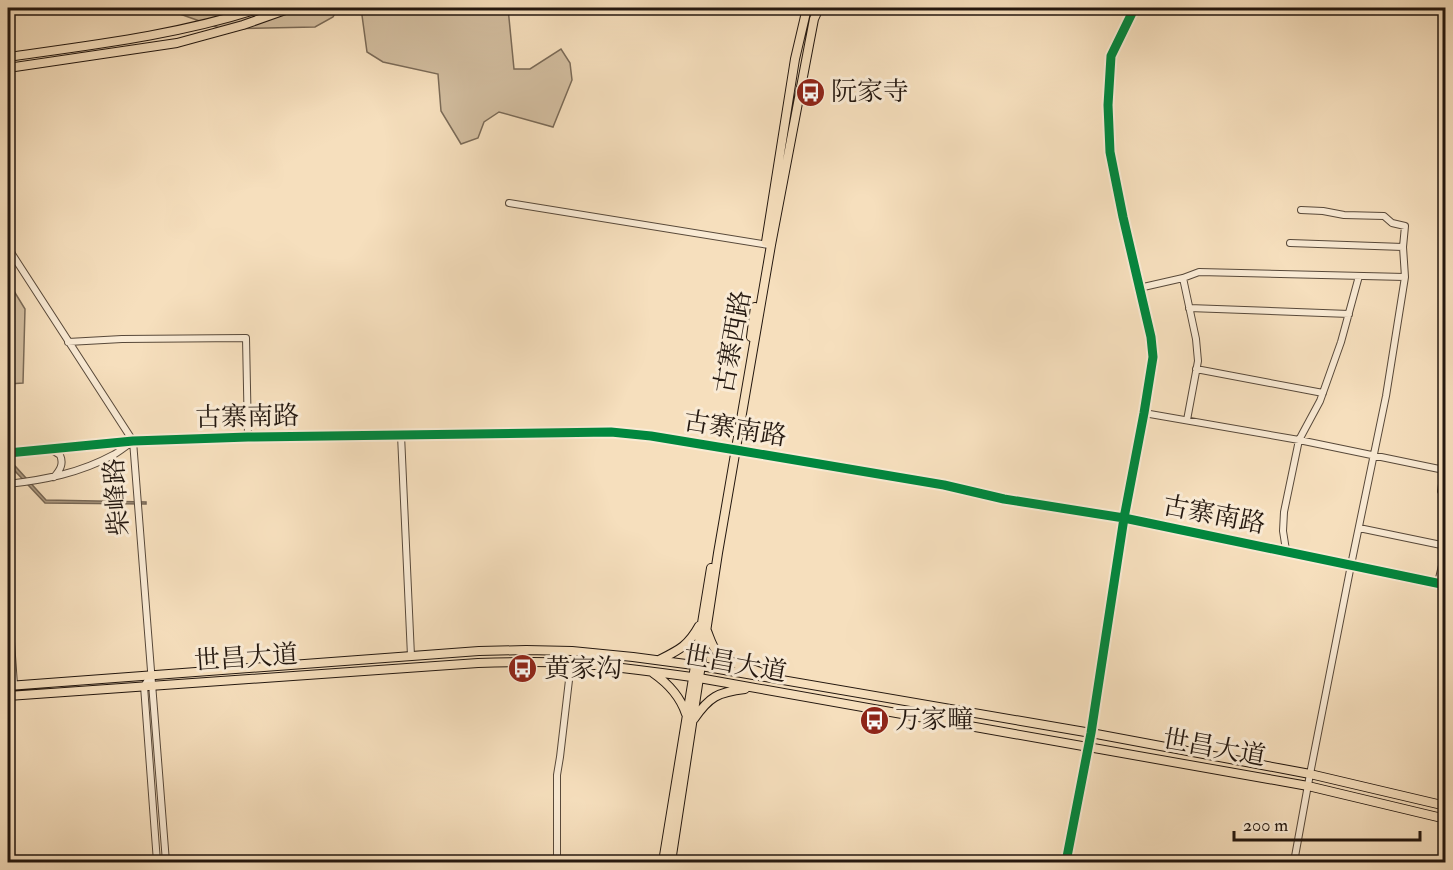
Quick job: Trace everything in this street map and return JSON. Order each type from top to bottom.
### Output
[{"type":"main road","points":[[8,57],[174,32],[261,8]]},
{"type":"main road","points":[[8,68],[177,43],[243,25],[291,8]]},
{"type":"main road","name":"古寨西路","points":[[698,665],[707,630],[795,59],[807,8]]},
{"type":"main road","name":"古寨西路","points":[[768,245],[808,45],[819,8]]},
{"type":"main road","name":"古寨西路","points":[[671,862],[698,665],[702,619],[734,450]]},
{"type":"main road","points":[[659,660],[685,646],[693,637],[702,619]]},
{"type":"main road","points":[[707,630],[712,644],[724,659],[773,678]]},
{"type":"main road","name":"世昌大道","points":[[11,685],[479,651],[572,651],[698,665],[1091,733],[1310,774],[1446,806]]},
{"type":"main road","name":"世昌大道","points":[[8,696],[478,663],[571,663],[696,677],[1308,786],[1446,819]]},
{"type":"main road","points":[[652,672],[674,691],[690,718],[712,697],[726,691],[755,688]]},
{"type":"main road","name":"古寨西路","points":[[663,862],[690,718]]},
{"type":"street","points":[[1066,862],[1091,733],[1124,518],[1154,357],[1110,152],[1108,105],[1111,56],[1133,8]]},
{"type":"street","points":[[509,203],[768,245]]},
{"type":"street","points":[[1294,862],[1386,396],[1405,277],[1403,247],[1405,226],[1392,224],[1384,216],[1301,210]]},
{"type":"street","points":[[1290,243],[1403,247]]},
{"type":"street","name":"柴峰路","points":[[8,244],[12,254],[133,441],[152,675]]},
{"type":"street","points":[[1139,288],[1199,272],[1405,277]]},
{"type":"street","points":[[1286,550],[1283,531],[1284,512],[1299,440],[1323,393],[1341,342],[1359,276]]},
{"type":"street","points":[[1183,278],[1196,339],[1198,361],[1187,420]]},
{"type":"street","points":[[1189,308],[1349,314]]},
{"type":"street","points":[[68,342],[246,338],[248,437]]},
{"type":"street","points":[[1196,369],[1323,393]]},
{"type":"street","points":[[1144,413],[1445,468],[1441,491],[1446,492]]},
{"type":"street","name":"古寨南路","points":[[8,453],[133,441],[248,437],[611,432],[651,436],[944,485],[1005,499],[1124,518],[1286,550],[1442,584]]},
{"type":"street","points":[[401,435],[411,656]]},
{"type":"street","points":[[8,484],[53,478],[81,469],[113,455],[133,441]]},
{"type":"street","points":[[51,449],[60,455],[62,462],[60,470],[53,478]]},
{"type":"street","points":[[1359,528],[1446,547],[1442,584]]},
{"type":"street","points":[[8,598],[11,685]]},
{"type":"street","points":[[556,862],[557,775],[571,663]]},
{"type":"street","points":[[152,675],[148,686],[157,862]]},
{"type":"street","points":[[148,686],[166,862]]},
{"type":"shaded area","points":[[163,8],[338,8],[333,17],[315,27],[222,29]]},
{"type":"shaded area","points":[[361,8],[508,8],[514,69],[530,69],[561,49],[570,63],[572,80],[553,127],[499,112],[484,122],[478,138],[461,144],[441,111],[438,74],[383,62],[367,52]]},
{"type":"shaded area","points":[[8,291],[14,291],[25,309],[23,383],[8,384]]},
{"type":"shaded area","points":[[8,463],[15,466],[46,500],[146,502],[146,504],[45,503],[13,469],[8,467]]},
{"type":"cycle path","points":[[1066,862],[1091,733],[1124,518],[1153,357],[1151,337],[1110,152],[1108,105],[1111,56],[1133,8]]},
{"type":"cycle path","points":[[8,453],[133,441],[248,437],[611,432],[651,436],[944,485],[1004,499],[1124,518],[1446,585]]},
{"type":"place","name":"阮家寺","points":[[810,92]]},
{"type":"place","name":"黄家沟","points":[[523,669]]},
{"type":"place","name":"万家疃","points":[[874,720]]}]
